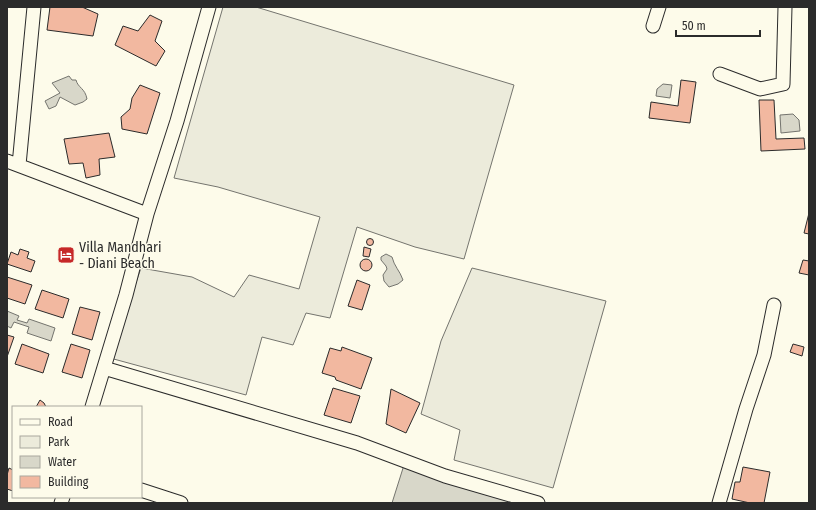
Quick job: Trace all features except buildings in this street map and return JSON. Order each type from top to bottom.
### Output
[{"type":"street","points":[[34,7],[13,163],[147,214]]},
{"type":"street","points":[[92,406],[126,294],[147,214],[209,7]]},
{"type":"street","points":[[653,26],[659,7]]},
{"type":"street","points":[[720,74],[760,90],[782,84],[785,7]]},
{"type":"street","points":[[719,503],[746,409],[764,355],[774,305]]},
{"type":"street","points":[[104,368],[358,443],[445,476],[538,503]]},
{"type":"street","points":[[142,490],[182,503]]},
{"type":"green space","points":[[223,7],[256,7],[514,85],[464,259],[415,247],[357,227],[330,318],[306,313],[293,345],[262,337],[246,395],[110,358],[141,268],[192,277],[234,297],[249,275],[299,289],[320,217],[218,187],[174,178]]},
{"type":"green space","points":[[472,268],[606,301],[553,488],[454,460],[460,430],[421,414],[441,341]]},
{"type":"water","points":[[69,76],[72,80],[76,80],[78,85],[85,93],[87,99],[75,105],[60,97],[56,106],[49,109],[45,101],[60,93],[52,83]]},
{"type":"water","points":[[663,84],[672,85],[670,98],[656,96],[657,89]]},
{"type":"water","points":[[793,114],[799,120],[800,131],[781,133],[780,115]]},
{"type":"water","points":[[386,254],[392,257],[403,280],[398,284],[389,287],[384,281],[383,275],[387,269],[381,260],[381,257]]},
{"type":"water","points":[[7,311],[19,316],[17,320],[27,323],[29,319],[55,328],[51,341],[27,333],[29,327],[14,322],[11,328],[7,326]]},
{"type":"water","points":[[404,465],[523,503],[392,503]]},
{"type":"place","name":"Villa Mandhari - Diani Beach","points":[[66,255]]}]
